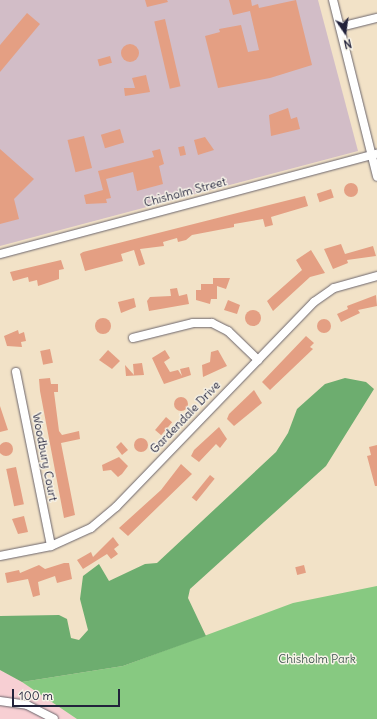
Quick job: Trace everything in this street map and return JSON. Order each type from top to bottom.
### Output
[{"type":"street","points":[[333,0],[374,155],[377,178]]},
{"type":"street","points":[[340,27],[377,18]]},
{"type":"street","name":"Chisholm Street","points":[[0,254],[374,155]]},
{"type":"street","name":"Gardendale Drive","points":[[0,556],[51,546],[79,535],[104,518],[320,297],[342,285],[377,276]]},
{"type":"street","points":[[133,338],[206,322],[228,331],[258,360]]},
{"type":"street","name":"Woodbury Court","points":[[16,372],[51,546]]},
{"type":"street","points":[[0,701],[27,705],[54,719]]},
{"type":"shaded area","points":[[0,0],[318,0],[358,151],[0,246]]},
{"type":"shaded area","points":[[0,670],[22,682],[77,719],[0,719]]},
{"type":"green space","points":[[345,378],[366,382],[374,389],[326,466],[190,589],[188,598],[206,636],[123,666],[22,682],[0,670],[0,616],[59,615],[67,619],[71,638],[79,640],[88,630],[80,599],[83,576],[99,564],[109,581],[145,564],[157,563],[276,452],[288,433],[297,409],[325,384]]},
{"type":"green space","name":"Chisholm Park","points":[[377,586],[377,719],[77,719],[22,682],[123,666],[293,603]]},
{"type":"building","points":[[145,0],[167,0],[168,2],[147,7]]},
{"type":"building","points":[[229,0],[251,0],[252,6],[258,4],[259,8],[296,0],[312,65],[270,78],[218,88],[205,36],[220,32],[219,29],[241,25],[248,52],[259,50],[250,11],[233,15]]},
{"type":"building","points":[[27,13],[40,24],[0,72],[0,45]]},
{"type":"building","points":[[165,19],[181,86],[170,89],[154,21]]},
{"type":"building","points":[[126,44],[134,44],[139,49],[137,60],[134,62],[126,62],[121,57],[121,49]]},
{"type":"building","points":[[110,56],[112,63],[99,66],[98,60]]},
{"type":"building","points":[[146,75],[150,92],[125,96],[124,88],[135,88],[132,78]]},
{"type":"building","points":[[288,108],[291,119],[297,117],[300,129],[271,136],[269,115]]},
{"type":"building","points":[[120,129],[124,142],[105,148],[101,135]]},
{"type":"building","points":[[84,136],[92,168],[75,172],[68,140]]},
{"type":"building","points":[[205,137],[214,150],[198,155],[194,140]]},
{"type":"building","points":[[184,146],[186,155],[180,156],[178,147]]},
{"type":"building","points":[[0,149],[34,179],[14,199],[19,219],[0,224]]},
{"type":"building","points":[[160,149],[164,164],[159,166],[163,184],[137,191],[133,172],[106,179],[111,198],[106,199],[107,203],[86,204],[84,195],[103,190],[98,171],[154,157],[152,151]]},
{"type":"building","points":[[348,183],[354,183],[358,187],[358,193],[354,197],[348,197],[344,193],[344,187]]},
{"type":"building","points":[[331,189],[334,198],[320,202],[317,194]]},
{"type":"building","points":[[305,196],[308,206],[271,217],[273,225],[265,227],[263,219],[234,224],[234,227],[192,235],[186,240],[178,242],[177,238],[163,242],[164,246],[140,249],[145,264],[139,266],[134,250],[121,254],[123,261],[85,271],[80,254],[83,252]]},
{"type":"building","points":[[341,244],[345,254],[373,246],[376,256],[347,260],[348,263],[333,269],[324,249]]},
{"type":"building","points":[[311,250],[325,273],[310,277],[273,311],[267,301],[302,270],[296,260]]},
{"type":"building","points":[[61,260],[64,269],[59,270],[59,279],[38,286],[37,280],[29,282],[28,277],[13,281],[10,272]]},
{"type":"building","points":[[213,278],[230,278],[226,289],[217,286],[217,299],[211,299],[210,304],[196,300],[196,290],[201,290],[201,284],[213,284]]},
{"type":"building","points":[[177,288],[179,296],[187,294],[189,304],[149,311],[147,301],[150,297],[171,296],[170,289]]},
{"type":"building","points":[[376,295],[377,306],[358,310],[360,313],[341,322],[337,314],[348,309],[347,306]]},
{"type":"building","points":[[134,298],[136,307],[121,313],[118,302]]},
{"type":"building","points":[[228,300],[240,305],[237,314],[224,310]]},
{"type":"building","points":[[253,310],[260,315],[261,318],[256,325],[253,326],[246,321],[245,318],[250,311]]},
{"type":"building","points":[[103,318],[110,323],[111,326],[106,333],[103,334],[96,329],[95,326],[100,319]]},
{"type":"building","points":[[321,319],[327,319],[331,323],[331,329],[327,333],[321,333],[317,329],[317,323]]},
{"type":"building","points":[[18,330],[19,334],[24,332],[26,341],[21,342],[22,347],[7,346],[4,336]]},
{"type":"building","points":[[306,336],[314,343],[310,347],[313,349],[270,390],[262,382]]},
{"type":"building","points":[[50,349],[53,363],[43,365],[40,351]]},
{"type":"building","points":[[108,350],[120,361],[112,369],[99,360]]},
{"type":"building","points":[[165,350],[170,358],[164,362],[170,372],[178,370],[182,376],[180,369],[189,367],[191,375],[164,384],[152,358]]},
{"type":"building","points":[[218,350],[227,366],[203,377],[202,365],[210,362],[211,352]]},
{"type":"building","points":[[142,363],[144,375],[126,376],[125,365],[134,375],[133,364]]},
{"type":"building","points":[[50,378],[51,384],[58,384],[58,392],[54,392],[59,431],[62,435],[79,431],[80,439],[61,443],[75,515],[64,518],[40,391],[39,379]]},
{"type":"building","points":[[254,390],[262,403],[234,426],[227,419],[229,414]]},
{"type":"building","points":[[181,397],[186,399],[188,404],[186,409],[181,411],[176,409],[174,404],[176,399]]},
{"type":"building","points":[[0,406],[8,430],[0,432]]},
{"type":"building","points":[[166,417],[172,422],[161,435],[155,430]]},
{"type":"building","points":[[219,427],[227,439],[220,448],[216,444],[199,462],[191,456],[194,450]]},
{"type":"building","points":[[141,438],[146,440],[148,445],[146,450],[141,452],[136,450],[134,445],[136,440]]},
{"type":"building","points":[[3,442],[9,442],[13,446],[13,452],[9,456],[3,456],[-1,452],[-1,446]]},
{"type":"building","points":[[121,442],[128,450],[122,455],[116,447]]},
{"type":"building","points":[[377,445],[377,486],[375,486],[367,456],[371,455],[369,447]]},
{"type":"building","points":[[119,457],[128,466],[122,474],[118,477],[111,470],[103,471],[102,465]]},
{"type":"building","points":[[181,464],[192,474],[128,536],[119,528],[161,490]]},
{"type":"building","points":[[16,467],[24,504],[14,506],[6,469]]},
{"type":"building","points":[[210,475],[215,479],[196,501],[192,498]]},
{"type":"building","points":[[24,516],[28,532],[18,534],[12,519]]},
{"type":"building","points":[[113,537],[119,545],[114,549],[118,554],[111,559],[107,554],[83,569],[77,560],[91,552],[93,557]]},
{"type":"building","points":[[64,563],[69,563],[72,579],[57,583],[55,576],[38,582],[40,595],[33,597],[28,579],[7,583],[5,573],[19,570],[20,573],[39,565],[45,569]]},
{"type":"building","points":[[304,565],[306,573],[297,575],[295,567]]}]
